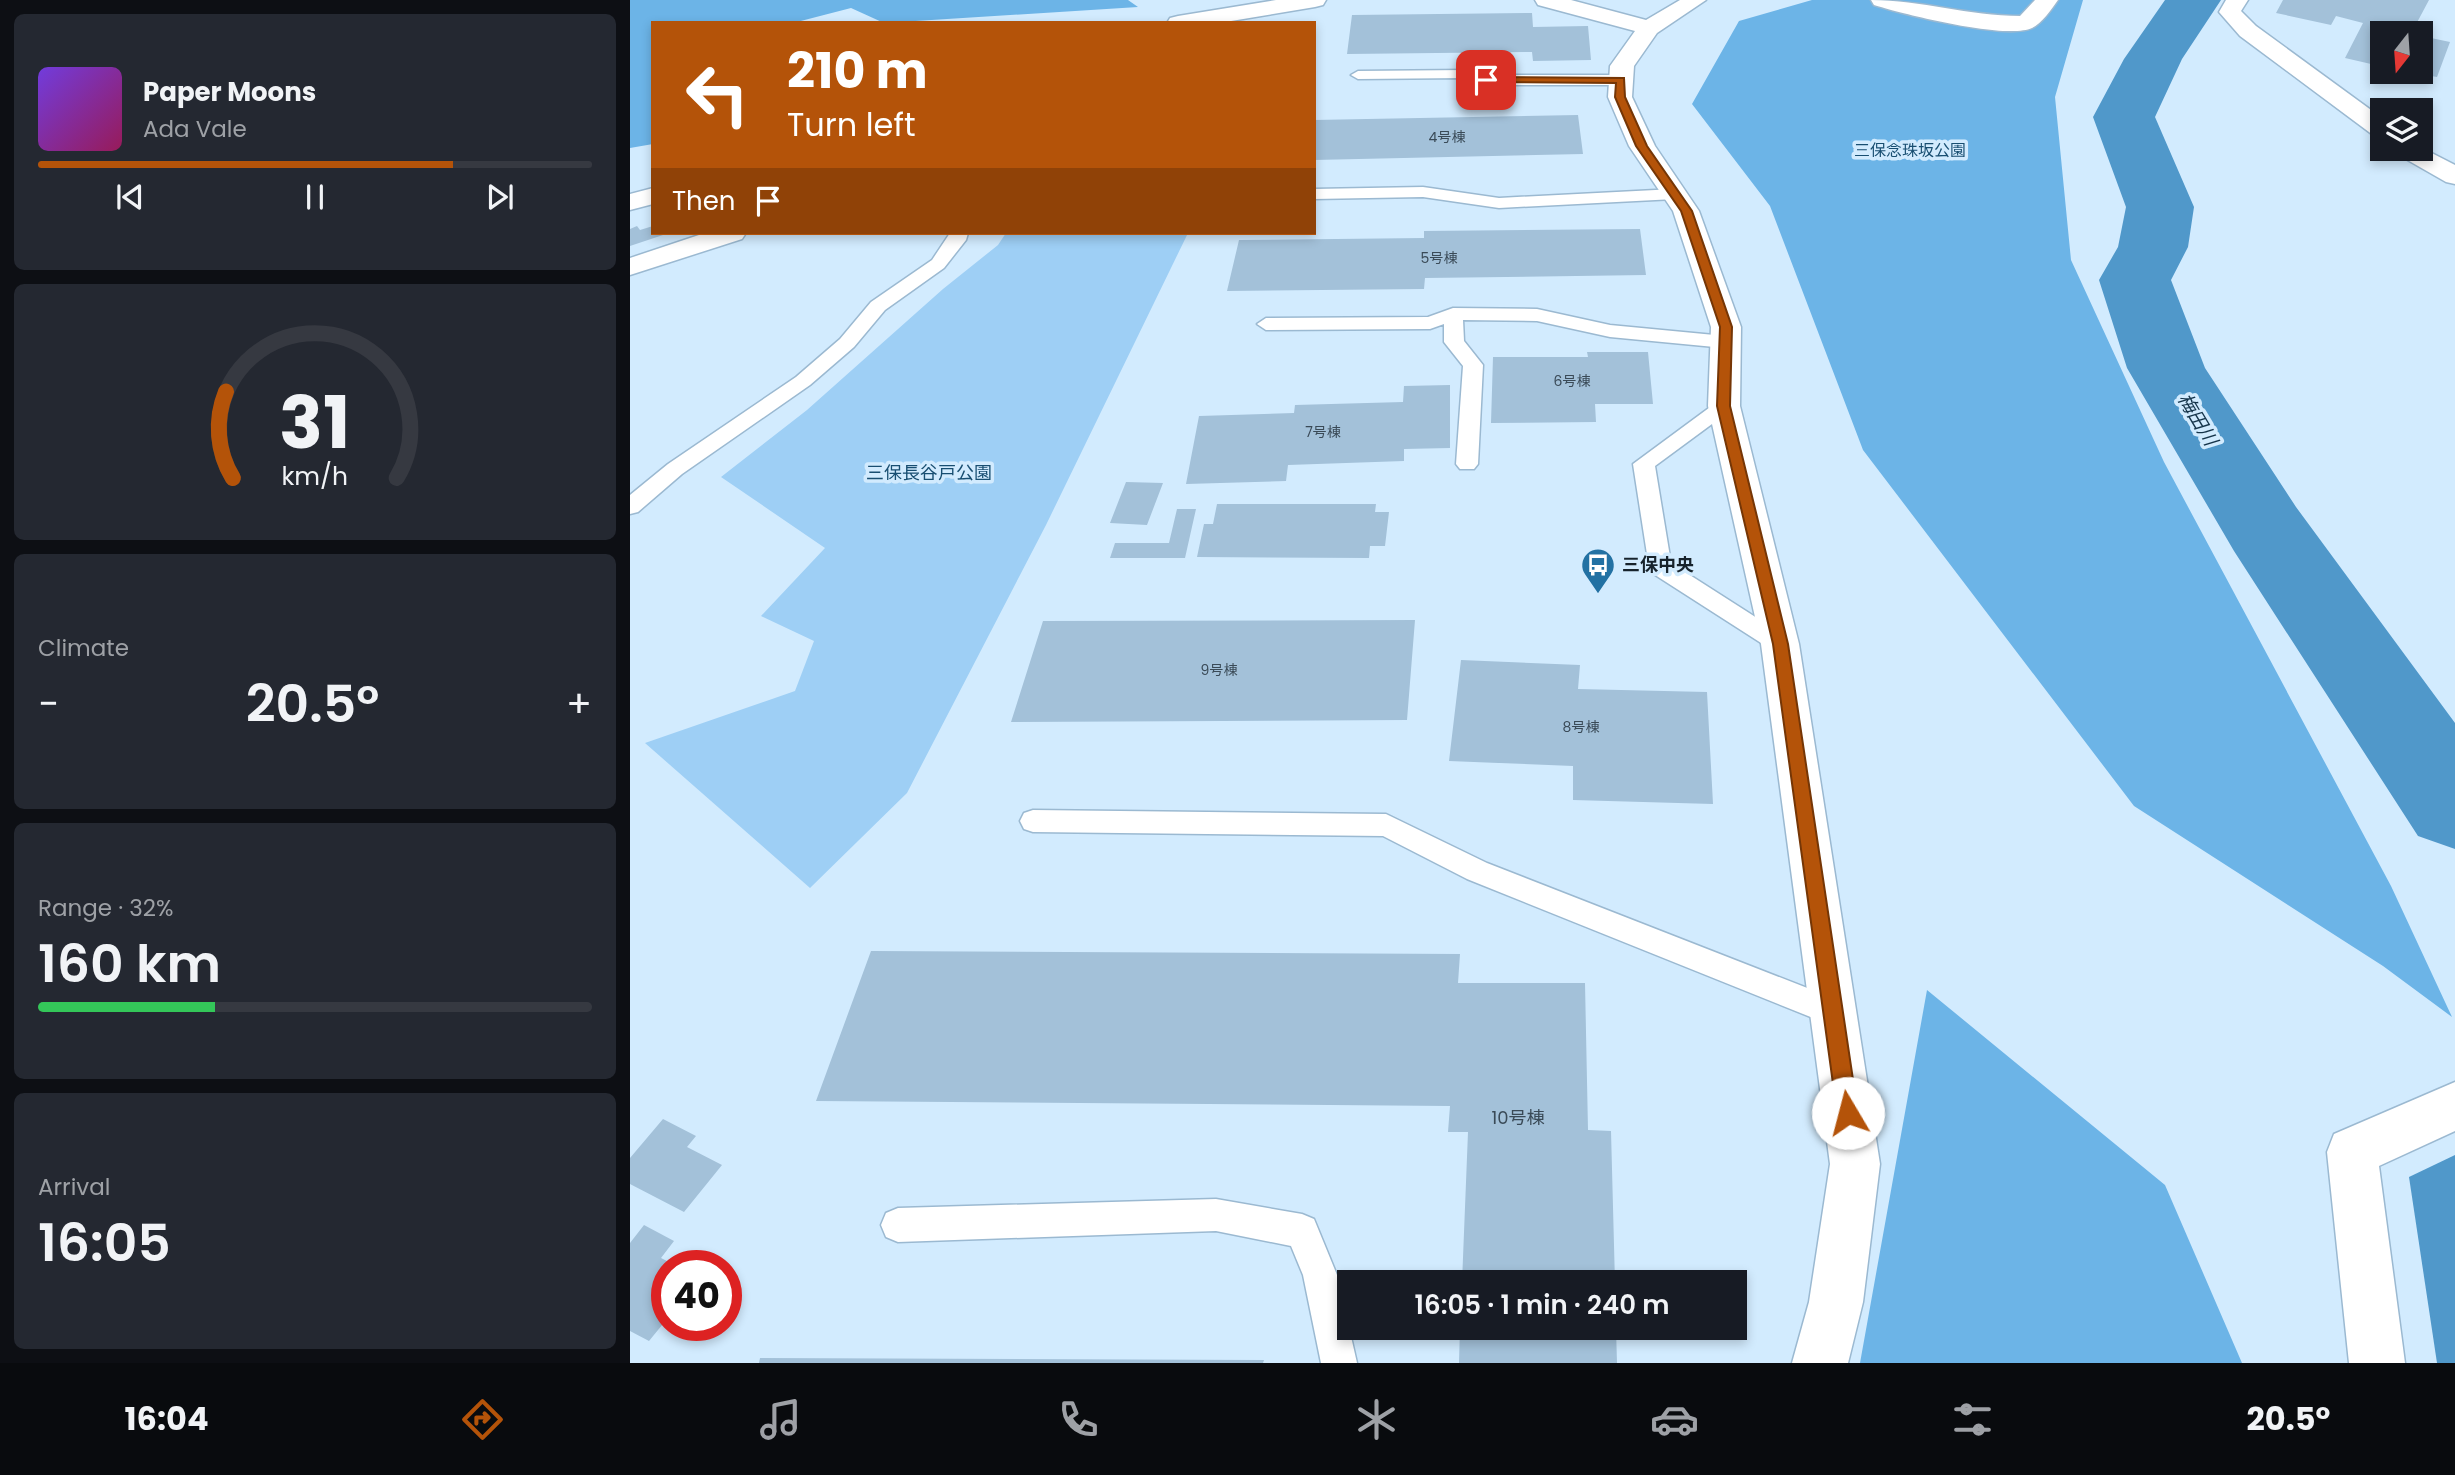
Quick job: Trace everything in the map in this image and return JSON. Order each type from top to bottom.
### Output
[{"type":"street","points":[[1202,21],[1225,19],[1315,0]]},
{"type":"street","points":[[1546,0],[1649,28]]},
{"type":"street","points":[[1695,0],[1649,28],[1622,66],[1620,97],[1642,146],[1686,211],[1726,327],[1724,406],[1780,644],[1855,1164],[1836,1301],[1820,1363]]},
{"type":"street","points":[[1882,0],[1925,14],[2026,23],[2047,0]]},
{"type":"street","points":[[2237,0],[2230,12],[2248,31],[2370,121]]},
{"type":"street","points":[[2428,161],[2455,176]]},
{"type":"street","points":[[630,202],[651,197]]},
{"type":"street","points":[[630,267],[726,235]]},
{"type":"street","points":[[2377,1363],[2352,1152],[2455,1106]]},
{"type":"lane","points":[[1358,75],[1467,75],[1486,80],[1621,80]]},
{"type":"lane","points":[[1316,194],[1423,192],[1499,203],[1675,194]]},
{"type":"lane","points":[[630,507],[675,469],[803,381],[847,343],[878,306],[938,264],[958,235]]},
{"type":"lane","points":[[1266,324],[1430,323],[1453,314],[1537,315],[1610,331],[1725,342]]},
{"type":"lane","points":[[1453,314],[1454,342],[1473,365],[1467,464]]},
{"type":"lane","points":[[1724,406],[1644,464],[1660,567],[1780,644]]},
{"type":"lane","points":[[1033,821],[1386,825],[1477,871],[1833,1012]]},
{"type":"lane","points":[[898,1225],[1216,1215],[1302,1231],[1320,1275],[1339,1363]]},
{"type":"green space","points":[[630,0],[1128,0],[1138,7],[916,21],[880,21],[851,8],[801,21],[651,21],[651,144],[630,148]]},
{"type":"green space","name":"三保念珠坂公園","points":[[1812,0],[2083,0],[2055,97],[2071,260],[2164,462],[2391,886],[2452,1017],[2383,966],[2134,806],[1863,450],[1770,206],[1692,104],[1739,21]]},
{"type":"green space","name":"三保長谷戸公園","points":[[1005,235],[1187,235],[1046,525],[907,793],[810,888],[645,743],[795,691],[814,641],[761,616],[825,548],[721,477],[807,410],[943,289],[998,245]]},
{"type":"green space","points":[[1927,990],[2165,1185],[2242,1363],[1860,1363]]},
{"type":"shaded area","points":[[2455,1155],[2455,1363],[2437,1363],[2409,1177]]},
{"type":"building","points":[[2283,0],[2429,0],[2418,21],[2370,21],[2370,64],[2345,58],[2363,23],[2336,16],[2331,25],[2276,13]]},
{"type":"building","points":[[1532,13],[1533,27],[1588,26],[1591,60],[1533,61],[1532,52],[1347,54],[1352,15]]},
{"type":"building","points":[[2433,38],[2450,42],[2437,77],[2433,76]]},
{"type":"building","points":[[1578,115],[1583,154],[1316,160],[1316,120]]},
{"type":"building","points":[[637,226],[640,230],[651,227],[651,235],[663,235],[630,246],[630,229]]},
{"type":"building","points":[[1640,229],[1646,275],[1425,278],[1424,289],[1227,291],[1239,240],[1424,238],[1424,231]]},
{"type":"building","points":[[1587,352],[1648,352],[1653,404],[1595,404],[1596,422],[1491,423],[1493,357],[1588,357]]},
{"type":"building","points":[[1450,385],[1450,448],[1404,449],[1404,461],[1288,465],[1286,481],[1186,484],[1199,416],[1294,413],[1295,405],[1403,402],[1404,386]]},
{"type":"building","points":[[1126,482],[1163,483],[1147,525],[1110,523]]},
{"type":"building","points":[[1217,504],[1376,504],[1375,512],[1389,512],[1385,546],[1370,546],[1369,558],[1197,557],[1204,524],[1213,524]]},
{"type":"building","points":[[1177,509],[1196,509],[1185,558],[1110,558],[1115,543],[1169,543]]},
{"type":"building","points":[[1415,620],[1407,720],[1011,722],[1043,621]]},
{"type":"building","points":[[1461,660],[1580,665],[1578,689],[1707,692],[1713,804],[1573,800],[1573,766],[1449,761]]},
{"type":"building","points":[[871,951],[1460,954],[1458,983],[1585,983],[1588,1130],[1611,1131],[1615,1270],[1463,1270],[1468,1132],[1448,1132],[1450,1106],[816,1101]]},
{"type":"building","points":[[663,1119],[696,1136],[687,1147],[722,1165],[684,1212],[630,1184],[630,1158]]},
{"type":"building","points":[[644,1225],[674,1241],[667,1250],[651,1250],[649,1341],[630,1331],[630,1243]]},
{"type":"building","points":[[1460,1340],[1616,1340],[1617,1363],[1459,1363]]},
{"type":"building","points":[[760,1358],[1264,1360],[1263,1363],[759,1363]]},
{"type":"waterway","name":"梅田川","points":[[2193,0],[2153,59],[2124,117],[2160,207],[2153,247],[2135,280],[2166,368],[2265,529],[2455,805]]},
{"type":"place","name":"三保中央","points":[[1598,595]]},
{"type":"route","points":[[1486,80],[1621,80],[1620,97],[1642,146],[1686,211],[1726,327],[1724,406],[1780,644],[1848,1113]]}]
